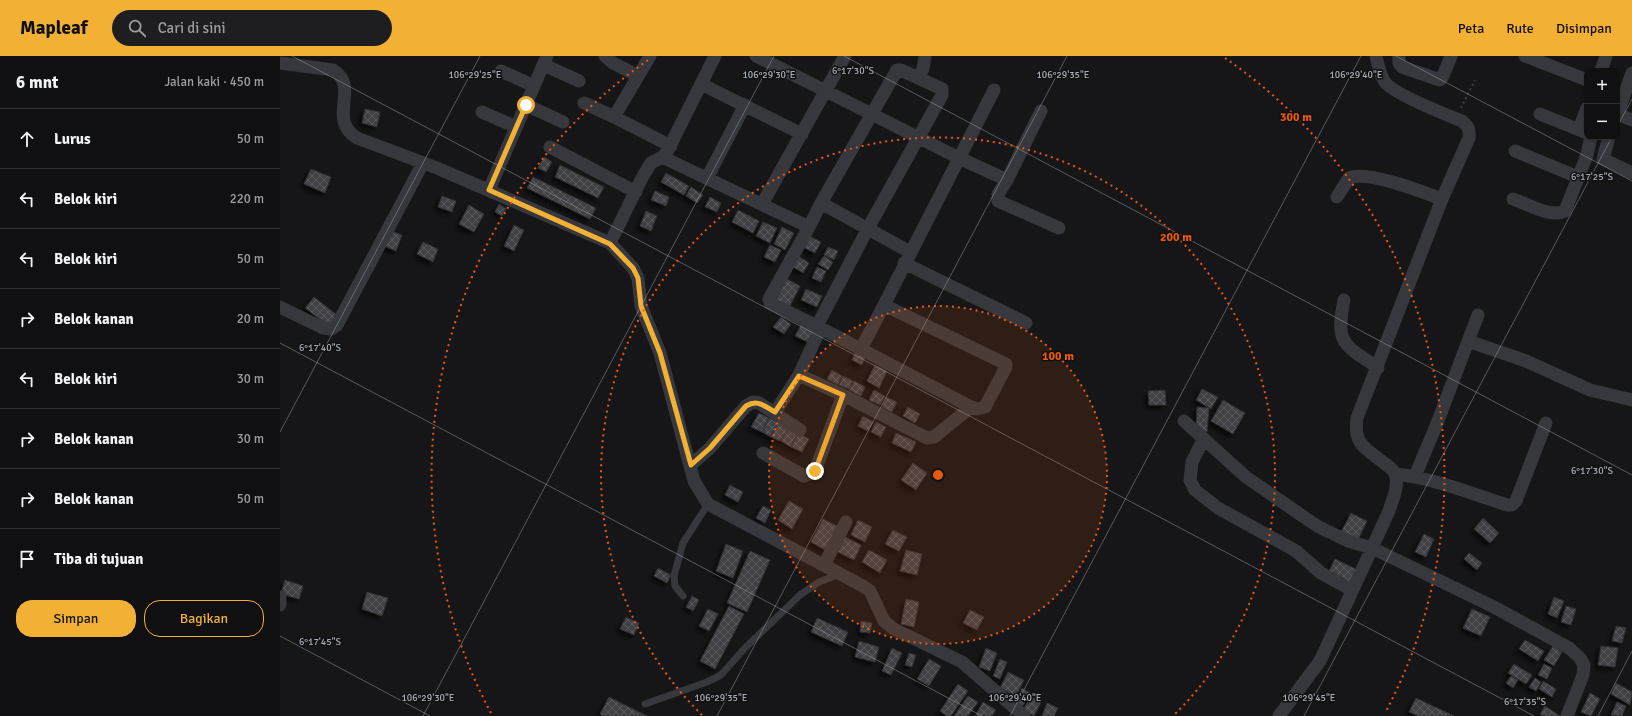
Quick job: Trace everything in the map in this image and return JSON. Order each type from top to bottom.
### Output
[{"type":"street","points":[[605,56],[613,63],[638,76]]},
{"type":"street","points":[[614,117],[650,56]]},
{"type":"street","points":[[610,244],[643,176],[651,163],[662,157],[671,146],[715,56]]},
{"type":"street","points":[[756,56],[959,158],[1007,180]]},
{"type":"street","points":[[762,204],[845,56]]},
{"type":"street","points":[[918,78],[925,56]]},
{"type":"street","points":[[1279,716],[1320,661],[1389,510],[1396,485],[1395,474],[1388,466],[1361,445],[1355,432],[1357,418],[1378,368],[1442,198],[1469,138],[1468,126],[1462,120],[1401,94],[1386,83],[1379,68],[1376,56]]},
{"type":"street","points":[[1399,56],[1399,63],[1402,67],[1440,80],[1451,56]]},
{"type":"street","points":[[1525,56],[1584,79]]},
{"type":"street","points":[[1602,68],[1606,56]]},
{"type":"street","points":[[489,190],[546,60],[579,81]]},
{"type":"street","points":[[280,63],[333,70],[338,73],[342,78],[346,89],[342,110],[344,122],[348,131],[358,138],[489,190],[610,244],[633,268],[638,278],[641,306],[660,353],[691,465],[694,481],[708,504],[870,591],[879,613],[884,621],[894,630],[962,662],[1024,716]]},
{"type":"street","points":[[775,412],[799,376],[819,328],[867,230],[943,92],[942,89],[901,70],[897,70],[821,203],[770,302],[772,305],[819,328],[971,407],[977,409],[985,407],[1006,367],[1006,364],[884,305]]},
{"type":"street","points":[[501,71],[534,86]]},
{"type":"street","points":[[1620,107],[1632,73]]},
{"type":"street","points":[[701,84],[802,134]]},
{"type":"street","points":[[861,350],[907,257],[994,90]]},
{"type":"street","points":[[584,103],[671,146]]},
{"type":"street","points":[[526,105],[564,122]]},
{"type":"street","points":[[707,178],[745,105]]},
{"type":"street","points":[[1041,111],[1007,180],[998,194],[998,201],[1059,228]]},
{"type":"street","points":[[482,112],[516,127]]},
{"type":"street","points":[[1540,114],[1584,134]]},
{"type":"street","points":[[1620,116],[1632,120]]},
{"type":"street","points":[[1513,199],[1558,214],[1565,211],[1578,177],[1586,140]]},
{"type":"street","points":[[1608,140],[1603,159],[1632,173]]},
{"type":"street","points":[[550,147],[636,192]]},
{"type":"street","points":[[1515,151],[1578,177]]},
{"type":"street","points":[[662,157],[809,227]]},
{"type":"street","points":[[280,307],[323,328],[331,329],[337,325],[423,163]]},
{"type":"street","points":[[1336,197],[1349,178],[1358,176],[1378,178],[1442,198]]},
{"type":"street","points":[[821,203],[867,230],[907,257],[1026,323]]},
{"type":"street","points":[[1344,300],[1340,321],[1340,333],[1345,345],[1378,368]]},
{"type":"street","points":[[1415,476],[1478,315]]},
{"type":"street","points":[[1468,342],[1526,361],[1590,390],[1632,400]]},
{"type":"street","points":[[799,376],[843,395],[930,438],[971,407]]},
{"type":"street","points":[[762,453],[804,476],[815,471],[843,395]]},
{"type":"street","points":[[691,465],[710,448],[746,406],[753,402],[759,403],[775,412],[800,430]]},
{"type":"street","points":[[1184,421],[1203,440],[1246,477],[1316,526],[1348,541],[1372,548],[1494,607],[1569,648],[1580,658],[1584,665],[1583,675],[1567,716]]},
{"type":"street","points":[[1395,474],[1415,476],[1507,506],[1512,505],[1516,501],[1546,423]]},
{"type":"street","points":[[1203,440],[1192,462],[1190,480],[1195,490],[1218,508],[1296,551],[1321,573],[1352,590]]},
{"type":"street","points":[[824,565],[846,522]]},
{"type":"street","points":[[280,597],[280,606]]},
{"type":"lane","points":[[683,596],[675,586],[674,576],[683,543],[708,504]]},
{"type":"lane","points":[[645,704],[707,682],[721,675],[744,649],[800,595],[819,582],[840,574]]},
{"type":"path","points":[[1456,118],[1475,80]]},
{"type":"building","points":[[365,109],[380,112],[377,127],[362,123]]},
{"type":"building","points":[[544,157],[552,162],[546,172],[538,168]]},
{"type":"building","points":[[560,165],[604,187],[598,198],[555,177]]},
{"type":"building","points":[[311,169],[331,177],[325,193],[304,184]]},
{"type":"building","points":[[666,173],[689,186],[684,195],[661,182]]},
{"type":"building","points":[[533,177],[596,208],[590,219],[527,188]]},
{"type":"building","points":[[691,187],[703,195],[697,203],[686,196]]},
{"type":"building","points":[[655,191],[669,197],[666,206],[651,200]]},
{"type":"building","points":[[442,196],[456,201],[452,212],[438,207]]},
{"type":"building","points":[[710,197],[721,203],[717,212],[705,207]]},
{"type":"building","points":[[499,204],[506,209],[502,216],[495,212]]},
{"type":"building","points":[[469,205],[484,214],[474,232],[459,224]]},
{"type":"building","points":[[738,210],[759,221],[753,233],[732,222]]},
{"type":"building","points":[[646,211],[657,216],[651,231],[640,226]]},
{"type":"building","points":[[763,222],[777,228],[770,243],[756,236]]},
{"type":"building","points":[[514,225],[524,230],[514,251],[504,246]]},
{"type":"building","points":[[782,227],[794,233],[785,250],[774,244]]},
{"type":"building","points":[[389,230],[402,235],[396,251],[382,245]]},
{"type":"building","points":[[809,236],[821,242],[815,253],[803,247]]},
{"type":"building","points":[[423,242],[438,249],[433,262],[417,254]]},
{"type":"building","points":[[770,245],[781,250],[775,262],[764,257]]},
{"type":"building","points":[[828,247],[838,251],[834,260],[824,255]]},
{"type":"building","points":[[798,256],[809,263],[803,273],[792,266]]},
{"type":"building","points":[[824,256],[833,262],[828,270],[818,264]]},
{"type":"building","points":[[817,267],[826,271],[821,282],[812,278]]},
{"type":"building","points":[[787,279],[800,286],[789,308],[775,302]]},
{"type":"building","points":[[806,289],[822,296],[817,307],[801,300]]},
{"type":"building","points":[[314,297],[337,315],[329,326],[305,308]]},
{"type":"building","points":[[781,317],[791,324],[784,334],[773,327]]},
{"type":"building","points":[[801,325],[816,333],[810,343],[795,336]]},
{"type":"building","points":[[855,353],[865,357],[862,365],[852,360]]},
{"type":"building","points":[[875,365],[887,371],[879,388],[867,381]]},
{"type":"building","points":[[832,370],[842,376],[838,385],[827,379]]},
{"type":"building","points":[[843,376],[853,381],[849,389],[839,385]]},
{"type":"building","points":[[854,381],[865,387],[861,396],[849,390]]},
{"type":"building","points":[[1202,389],[1218,397],[1211,409],[1196,400]]},
{"type":"building","points":[[874,390],[885,396],[880,405],[869,400]]},
{"type":"building","points":[[1165,390],[1166,405],[1149,405],[1148,391]]},
{"type":"building","points":[[886,397],[897,402],[892,412],[882,407]]},
{"type":"building","points":[[1223,400],[1245,413],[1233,434],[1211,421]]},
{"type":"building","points":[[908,407],[920,414],[915,423],[903,416]]},
{"type":"building","points":[[1197,407],[1209,408],[1207,432],[1196,431]]},
{"type":"building","points":[[759,413],[769,418],[762,432],[751,427]]},
{"type":"building","points":[[863,416],[873,422],[868,431],[858,426]]},
{"type":"building","points":[[769,418],[778,423],[771,437],[762,432]]},
{"type":"building","points":[[876,422],[886,427],[881,437],[871,432]]},
{"type":"building","points":[[778,423],[788,428],[781,441],[771,437]]},
{"type":"building","points":[[788,428],[798,433],[791,447],[781,441]]},
{"type":"building","points":[[798,433],[809,439],[802,452],[791,447]]},
{"type":"building","points":[[896,433],[916,442],[911,452],[892,443]]},
{"type":"building","points":[[913,463],[927,473],[916,490],[901,480]]},
{"type":"building","points":[[730,485],[743,492],[738,502],[725,495]]},
{"type":"building","points":[[789,501],[803,509],[792,529],[778,520]]},
{"type":"building","points":[[763,506],[771,510],[765,523],[756,518]]},
{"type":"building","points":[[1351,513],[1367,521],[1358,540],[1341,532]]},
{"type":"building","points":[[1483,518],[1499,533],[1490,543],[1474,529]]},
{"type":"building","points":[[823,519],[839,527],[827,551],[811,542]]},
{"type":"building","points":[[858,520],[872,527],[865,542],[851,535]]},
{"type":"building","points":[[893,530],[907,537],[899,551],[885,544]]},
{"type":"building","points":[[1424,534],[1434,539],[1426,557],[1415,552]]},
{"type":"building","points":[[845,537],[861,545],[854,560],[838,552]]},
{"type":"building","points":[[726,544],[743,551],[733,578],[716,571]]},
{"type":"building","points":[[869,550],[887,560],[880,573],[862,562]]},
{"type":"building","points":[[906,550],[922,554],[917,575],[900,571]]},
{"type":"building","points":[[750,551],[770,560],[747,612],[727,603]]},
{"type":"building","points":[[1469,553],[1482,563],[1477,570],[1464,559]]},
{"type":"building","points":[[1335,559],[1358,570],[1351,584],[1328,573]]},
{"type":"building","points":[[658,568],[671,575],[667,583],[654,576]]},
{"type":"building","points":[[285,580],[303,586],[299,599],[281,594]]},
{"type":"building","points":[[367,592],[388,598],[382,616],[362,609]]},
{"type":"building","points":[[692,596],[699,600],[693,611],[686,607]]},
{"type":"building","points":[[1554,597],[1564,601],[1557,618],[1548,614]]},
{"type":"building","points":[[906,599],[919,602],[914,627],[901,624]]},
{"type":"building","points":[[729,606],[744,614],[715,669],[700,661]]},
{"type":"building","points":[[1566,606],[1576,609],[1571,625],[1561,622]]},
{"type":"building","points":[[708,609],[718,614],[709,631],[699,626]]},
{"type":"building","points":[[1472,609],[1490,617],[1481,636],[1463,628]]},
{"type":"building","points":[[970,610],[984,617],[977,630],[963,623]]},
{"type":"building","points":[[626,617],[639,623],[634,635],[620,629]]},
{"type":"building","points":[[817,618],[848,632],[842,646],[811,632]]},
{"type":"building","points":[[861,621],[872,623],[870,633],[860,632]]},
{"type":"building","points":[[1616,626],[1626,628],[1622,643],[1612,641]]},
{"type":"building","points":[[1525,640],[1544,651],[1538,661],[1519,649]]},
{"type":"building","points":[[859,641],[879,647],[875,662],[855,657]]},
{"type":"building","points":[[1553,646],[1562,652],[1554,666],[1544,660]]},
{"type":"building","points":[[1601,646],[1618,648],[1615,667],[1598,665]]},
{"type":"building","points":[[892,648],[902,653],[891,675],[882,671]]},
{"type":"building","points":[[986,648],[997,653],[990,671],[979,667]]},
{"type":"building","points":[[909,653],[916,655],[912,667],[905,665]]},
{"type":"building","points":[[929,659],[941,666],[929,686],[917,679]]},
{"type":"building","points":[[1000,659],[1007,662],[1000,679],[993,676]]},
{"type":"building","points":[[1514,664],[1532,675],[1526,684],[1508,673]]},
{"type":"building","points":[[1544,664],[1552,668],[1547,679],[1538,675]]},
{"type":"building","points":[[1008,672],[1024,680],[1016,696],[1000,688]]},
{"type":"building","points":[[1511,676],[1518,680],[1513,688],[1506,683]]},
{"type":"building","points":[[1535,678],[1541,682],[1536,691],[1529,687]]},
{"type":"building","points":[[1543,681],[1556,689],[1552,697],[1539,689]]},
{"type":"building","points":[[1616,683],[1632,692],[1630,705],[1611,694]]},
{"type":"building","points":[[958,684],[968,691],[951,716],[947,716],[940,711]]},
{"type":"building","points":[[1022,688],[1030,693],[1020,710],[1013,706]]},
{"type":"building","points":[[1590,693],[1600,699],[1591,716],[1581,712]]},
{"type":"building","points":[[968,696],[978,702],[968,716],[954,716]]},
{"type":"building","points":[[1031,696],[1041,702],[1034,716],[1023,710]]},
{"type":"building","points":[[609,697],[647,716],[603,716],[600,714]]},
{"type":"building","points":[[1416,698],[1454,716],[1418,716],[1409,712]]},
{"type":"building","points":[[983,702],[996,710],[992,716],[975,716]]},
{"type":"building","points":[[1617,702],[1626,706],[1622,716],[1611,715]]},
{"type":"building","points":[[1047,703],[1058,708],[1054,716],[1042,716]]},
{"type":"building","points":[[1545,706],[1560,716],[1543,716],[1540,714]]},
{"type":"route","points":[[526,105],[489,190],[610,244],[633,268],[638,278],[641,306],[650,324],[660,353],[691,465],[710,448],[746,406],[753,402],[759,403],[775,412],[799,376],[843,395],[815,471]]}]
